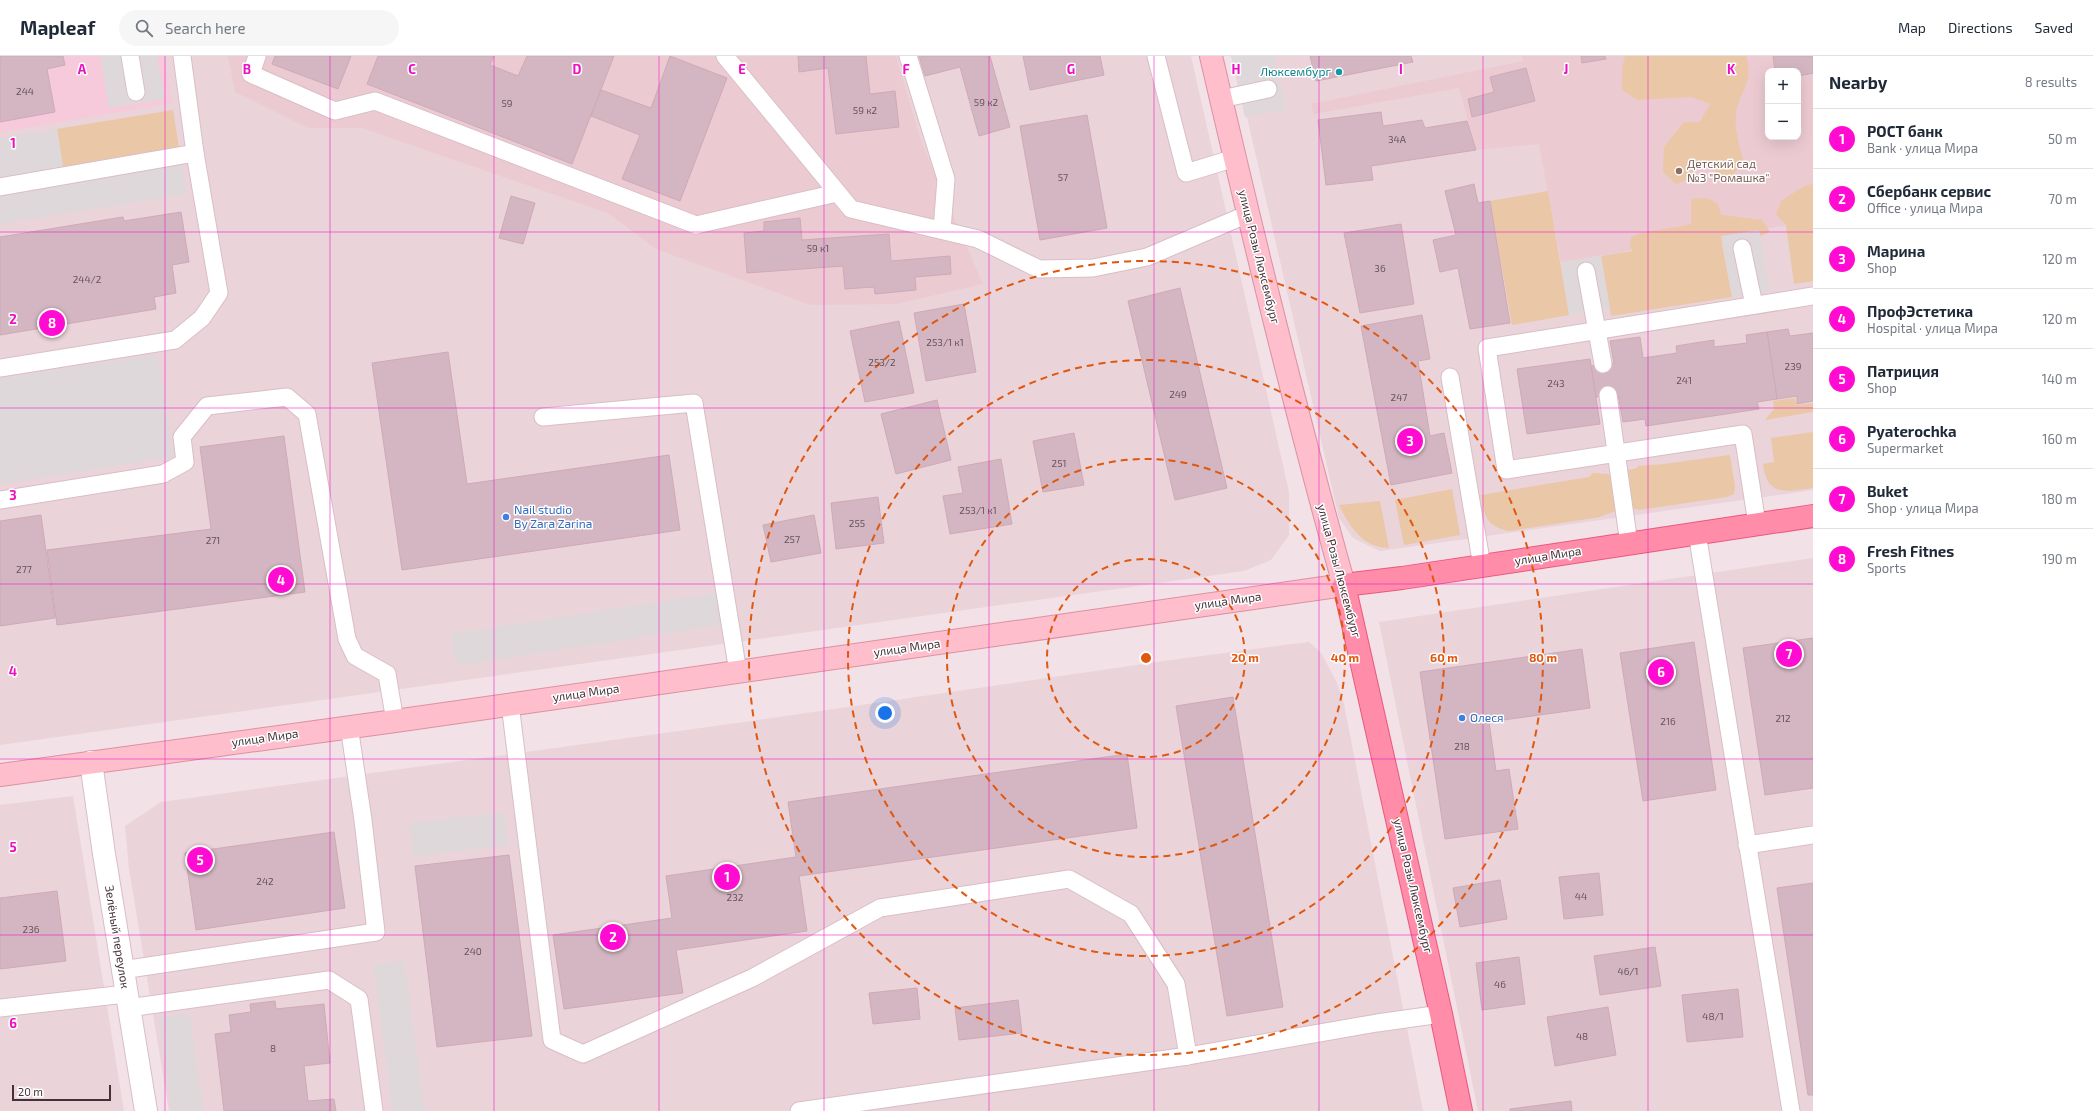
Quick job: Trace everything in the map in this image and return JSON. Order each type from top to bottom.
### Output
[{"type":"main road","name":"улица Розы Люксембург","points":[[1212,56],[1248,214],[1321,502],[1344,584],[1442,1014],[1461,1111]]},
{"type":"main road","name":"улица Мира","points":[[0,775],[349,726],[395,721],[1344,584],[1482,566],[1813,516]]},
{"type":"street","name":"Зелёный переулок","points":[[91,762],[122,970],[146,1111]]},
{"type":"lane","points":[[130,56],[136,92]]},
{"type":"lane","points":[[0,368],[175,340],[202,318],[219,293],[195,153],[182,56]]},
{"type":"lane","points":[[257,56],[251,74],[335,111],[375,101],[696,225],[837,193]]},
{"type":"lane","points":[[725,56],[851,209],[978,239],[1039,269],[1093,268],[1147,257],[1248,214]]},
{"type":"lane","points":[[908,56],[946,178],[942,230]]},
{"type":"lane","points":[[1156,56],[1186,173],[1235,158]]},
{"type":"lane","points":[[1221,98],[1268,89]]},
{"type":"lane","points":[[0,187],[195,153]]},
{"type":"lane","points":[[1742,248],[1754,305]]},
{"type":"lane","points":[[1586,271],[1603,364]]},
{"type":"lane","points":[[1758,524],[1743,434],[1506,470],[1487,348],[1813,296]]},
{"type":"lane","points":[[1450,377],[1482,566]]},
{"type":"lane","points":[[1608,395],[1629,544]]},
{"type":"lane","points":[[0,500],[163,474],[185,462],[182,437],[207,406],[287,397],[306,414],[347,639],[355,656],[387,674],[395,721]]},
{"type":"lane","points":[[543,417],[694,403],[738,672]]},
{"type":"lane","points":[[1697,533],[1791,1111]]},
{"type":"lane","points":[[510,704],[552,1040],[583,1054],[752,978],[880,908],[1069,879],[1131,914],[1176,984],[1188,1056]]},
{"type":"lane","points":[[122,970],[376,932],[363,820],[349,726]]},
{"type":"lane","points":[[1747,845],[1813,835]]},
{"type":"lane","points":[[0,1008],[127,1001],[329,980],[359,999],[374,1111]]},
{"type":"lane","points":[[799,1111],[1188,1056],[1377,1022],[1442,1014]]},
{"type":"shaded area","points":[[0,56],[1191,56],[1289,492],[1289,535],[1271,560],[1244,571],[0,745]]},
{"type":"shaded area","points":[[0,56],[164,56],[172,103],[0,132]]},
{"type":"shaded area","points":[[100,56],[157,56],[165,99],[109,108]]},
{"type":"shaded area","points":[[228,56],[896,56],[921,141],[983,284],[896,304],[811,305],[656,249],[608,213],[362,128],[309,128],[235,92]]},
{"type":"shaded area","points":[[1231,56],[1274,56],[1286,110],[1245,117]]},
{"type":"shaded area","points":[[1233,56],[1813,56],[1813,490],[1380,551],[1353,538],[1339,518]]},
{"type":"shaded area","name":"Детский сад №3 \"Ромашка\"","points":[[1522,56],[1773,56],[1775,68],[1765,68],[1765,140],[1801,140],[1801,75],[1813,73],[1813,221],[1561,262],[1539,144],[1476,150],[1459,88],[1314,114],[1311,104],[1523,61]]},
{"type":"shaded area","points":[[1625,56],[1746,56],[1749,73],[1748,80],[1736,113],[1737,136],[1743,159],[1733,176],[1718,176],[1710,161],[1697,164],[1688,179],[1676,184],[1663,172],[1664,147],[1684,122],[1700,122],[1710,104],[1691,97],[1638,100],[1622,90],[1622,68]]},
{"type":"shaded area","points":[[173,110],[179,148],[63,167],[57,129]]},
{"type":"shaded area","points":[[57,129],[63,167],[179,148],[187,194],[0,224],[0,138]]},
{"type":"shaded area","points":[[1813,184],[1813,281],[1794,284],[1786,225],[1776,214],[1781,201],[1804,186]]},
{"type":"shaded area","points":[[1548,191],[1569,315],[1512,325],[1490,201]]},
{"type":"shaded area","points":[[1707,198],[1718,204],[1721,215],[1762,220],[1770,232],[1755,238],[1722,244],[1732,297],[1611,316],[1601,256],[1633,251],[1630,247],[1631,237],[1638,234],[1691,224],[1691,199]]},
{"type":"shaded area","points":[[1759,230],[1770,290],[1732,297],[1721,236]]},
{"type":"shaded area","points":[[1601,256],[1610,308],[1569,315],[1561,262]]},
{"type":"shaded area","points":[[157,354],[174,457],[0,484],[0,379]]},
{"type":"shaded area","points":[[1795,398],[1796,405],[1813,403],[1813,412],[1765,420],[1774,409],[1773,401]]},
{"type":"shaded area","points":[[1813,432],[1813,488],[1787,491],[1774,487],[1769,483],[1765,475],[1763,464],[1774,462],[1771,438]]},
{"type":"shaded area","points":[[1730,455],[1735,487],[1734,494],[1727,497],[1639,510],[1625,509],[1600,517],[1509,531],[1501,529],[1491,523],[1485,514],[1481,495],[1589,477],[1593,473],[1608,474],[1616,480],[1624,470],[1635,469],[1639,466]]},
{"type":"shaded area","points":[[1452,489],[1460,535],[1404,545],[1395,500]]},
{"type":"shaded area","points":[[1380,501],[1389,548],[1380,547],[1364,540],[1347,521],[1339,505]]},
{"type":"shaded area","points":[[1813,558],[1813,1111],[1478,1111],[1379,622]]},
{"type":"shaded area","points":[[716,593],[721,625],[456,666],[451,634]]},
{"type":"shaded area","points":[[1309,642],[1321,653],[1337,683],[1344,704],[1423,1111],[169,1111],[129,869],[125,826],[161,802],[759,720],[1171,660]]},
{"type":"shaded area","points":[[73,796],[124,1111],[0,1111],[0,805]]},
{"type":"shaded area","points":[[504,812],[508,845],[413,857],[409,823]]},
{"type":"shaded area","points":[[404,960],[425,1111],[393,1111],[373,965]]},
{"type":"shaded area","points":[[190,1013],[203,1111],[172,1111],[159,1017]]},
{"type":"building","points":[[0,56],[63,56],[65,65],[47,69],[55,112],[0,122]]},
{"type":"building","points":[[275,56],[351,56],[338,89],[272,64]]},
{"type":"building","points":[[378,56],[494,56],[490,65],[518,76],[527,56],[614,56],[572,164],[367,84]]},
{"type":"building","points":[[670,56],[727,78],[680,201],[622,179],[640,135],[591,116],[601,90],[651,108]]},
{"type":"building","points":[[798,56],[866,56],[870,94],[895,91],[899,127],[836,134],[828,68],[799,72]]},
{"type":"building","points":[[919,56],[990,56],[1010,127],[979,136],[960,67],[925,76]]},
{"type":"building","points":[[1023,56],[1100,56],[1104,75],[1030,90]]},
{"type":"building","name":"Люксембург","points":[[1310,56],[1411,56],[1413,62],[1316,81]]},
{"type":"building","points":[[1581,56],[1605,56],[1606,59],[1582,63]]},
{"type":"building","points":[[1773,56],[1813,56],[1813,73],[1801,75],[1801,68],[1775,68]]},
{"type":"building","points":[[1526,68],[1535,101],[1472,117],[1468,99],[1494,92],[1490,77]]},
{"type":"building","points":[[1381,112],[1383,126],[1422,120],[1425,128],[1467,121],[1476,150],[1371,166],[1373,180],[1326,185],[1318,120]]},
{"type":"building","points":[[1087,115],[1107,228],[1040,240],[1020,126]]},
{"type":"building","points":[[1474,184],[1478,203],[1490,201],[1510,323],[1470,329],[1458,268],[1440,272],[1433,240],[1456,235],[1445,191]]},
{"type":"building","points":[[511,196],[535,203],[523,244],[499,238]]},
{"type":"building","points":[[181,212],[189,262],[172,265],[176,293],[154,297],[156,309],[0,335],[0,237],[123,217],[124,221]]},
{"type":"building","points":[[800,218],[802,240],[889,234],[891,261],[950,256],[951,274],[915,277],[916,290],[875,294],[874,287],[845,289],[843,266],[747,273],[744,233],[764,231],[764,222]]},
{"type":"building","points":[[1401,224],[1414,304],[1360,313],[1344,233]]},
{"type":"building","points":[[1180,288],[1227,488],[1175,500],[1128,301]]},
{"type":"building","points":[[964,304],[976,372],[926,381],[914,313]]},
{"type":"building","points":[[1422,315],[1430,359],[1418,361],[1430,436],[1444,433],[1452,473],[1391,485],[1361,326]]},
{"type":"building","points":[[899,321],[914,393],[865,402],[850,331]]},
{"type":"building","points":[[1788,329],[1790,336],[1813,333],[1813,401],[1797,404],[1797,396],[1777,399],[1767,332]]},
{"type":"building","points":[[1767,332],[1777,399],[1757,402],[1759,409],[1646,426],[1645,419],[1623,422],[1618,394],[1596,397],[1591,366],[1614,363],[1610,341],[1640,337],[1643,358],[1677,353],[1676,346],[1714,340],[1714,347],[1747,343],[1746,335]]},
{"type":"building","points":[[448,352],[467,484],[669,455],[680,530],[402,570],[372,363]]},
{"type":"building","points":[[1590,359],[1600,424],[1527,434],[1517,369]]},
{"type":"building","points":[[937,400],[951,460],[896,474],[881,414]]},
{"type":"building","points":[[1074,433],[1084,485],[1043,492],[1033,441]]},
{"type":"building","points":[[284,436],[305,592],[57,625],[47,550],[211,529],[200,447]]},
{"type":"building","points":[[1001,459],[1012,524],[950,534],[943,496],[963,493],[958,467]]},
{"type":"building","points":[[878,497],[884,543],[836,549],[831,503]]},
{"type":"building","points":[[41,515],[55,618],[0,626],[0,521]]},
{"type":"building","points":[[814,515],[821,553],[771,562],[763,525]]},
{"type":"building","points":[[1813,638],[1813,788],[1765,795],[1743,648]]},
{"type":"building","points":[[1694,642],[1716,790],[1643,801],[1620,653]]},
{"type":"building","points":[[1582,649],[1590,708],[1489,722],[1496,771],[1509,769],[1518,829],[1445,839],[1420,672]]},
{"type":"building","points":[[1233,697],[1283,1007],[1227,1016],[1176,706]]},
{"type":"building","points":[[1127,754],[1137,828],[799,876],[807,931],[676,950],[683,993],[564,1009],[553,935],[672,918],[666,876],[796,857],[788,802]]},
{"type":"building","points":[[334,832],[345,908],[196,930],[185,853]]},
{"type":"building","points":[[509,855],[532,1036],[437,1047],[415,866]]},
{"type":"building","points":[[1599,873],[1603,915],[1564,919],[1559,877]]},
{"type":"building","points":[[1500,880],[1507,919],[1460,927],[1453,888]]},
{"type":"building","points":[[1813,883],[1813,1095],[1808,1095],[1777,888]]},
{"type":"building","points":[[57,891],[66,961],[0,969],[0,898]]},
{"type":"building","points":[[1655,947],[1661,986],[1600,995],[1594,956]]},
{"type":"building","points":[[1519,957],[1525,1004],[1482,1010],[1476,963]]},
{"type":"building","points":[[917,988],[920,1019],[873,1024],[869,993]]},
{"type":"building","points":[[1738,989],[1743,1037],[1687,1042],[1682,995]]},
{"type":"building","points":[[1018,1000],[1022,1033],[959,1040],[955,1008]]},
{"type":"building","points":[[275,1001],[276,1009],[324,1004],[330,1063],[304,1066],[308,1101],[334,1099],[336,1111],[224,1111],[215,1034],[231,1032],[229,1015],[251,1012],[250,1004]]},
{"type":"building","points":[[1608,1007],[1616,1055],[1555,1066],[1547,1017]]},
{"type":"building","points":[[1571,1101],[1572,1111],[1510,1111],[1510,1109]]},
{"type":"place","name":"Люксембург","points":[[1339,72]]},
{"type":"place","name":"Детский сад №3 \"Ромашка\"","points":[[1679,171]]},
{"type":"place","name":"Fresh Fitnes","points":[[52,323]]},
{"type":"place","name":"Марина","points":[[1410,441]]},
{"type":"place","name":"Nail studio By Zara Zarina","points":[[506,517]]},
{"type":"place","name":"ПрофЭстетика","points":[[281,580]]},
{"type":"place","name":"Buket","points":[[1789,654]]},
{"type":"place","name":"Pyaterochka","points":[[1661,672]]},
{"type":"place","name":"Олеся","points":[[1462,718]]},
{"type":"place","name":"Патриция","points":[[200,860]]},
{"type":"place","name":"РОСТ банк","points":[[727,877]]},
{"type":"place","name":"Сбербанк сервис","points":[[613,937]]}]
